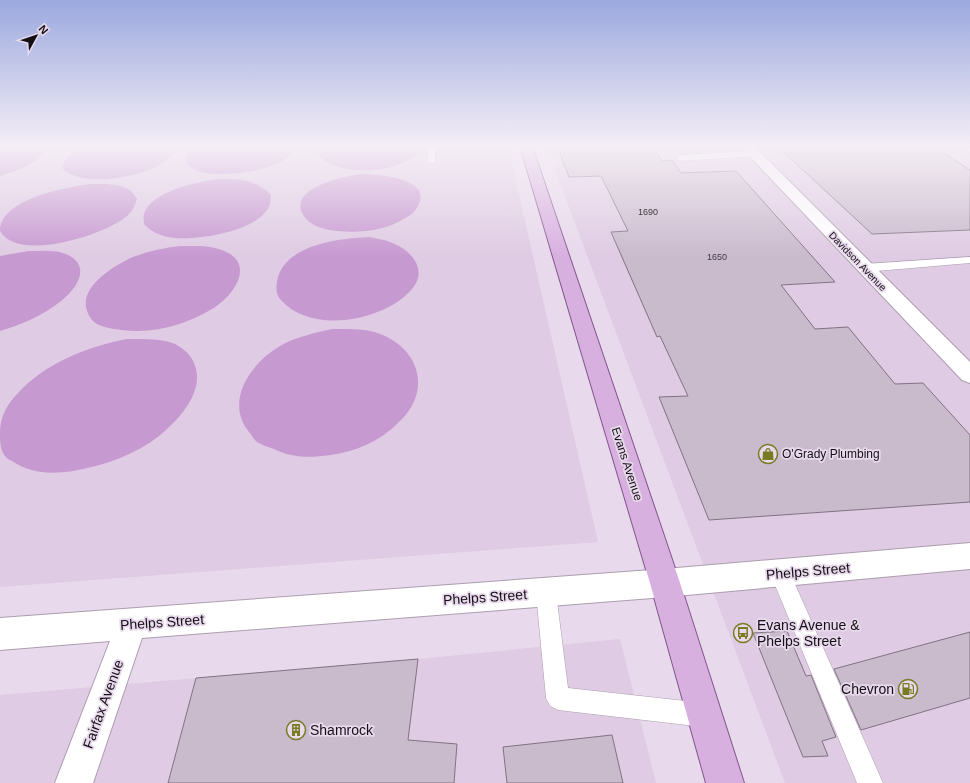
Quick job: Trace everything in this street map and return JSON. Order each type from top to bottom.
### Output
[{"type":"main road","name":"Evans Avenue","points":[[538,183],[665,583],[725,783]]},
{"type":"street","name":"Davidson Avenue","points":[[782,183],[970,375]]},
{"type":"street","name":"Phelps Street","points":[[0,634],[546,593],[970,556]]},
{"type":"street","name":"Fairfax Avenue","points":[[74,783],[132,624]]},
{"type":"lane","points":[[866,268],[970,260]]},
{"type":"lane","points":[[780,573],[870,783]]},
{"type":"lane","points":[[546,593],[558,698],[704,715]]},
{"type":"shaded area","points":[[0,183],[516,183],[598,542],[0,587]]},
{"type":"shaded area","points":[[197,183],[252,183],[260,186],[271,195],[270,204],[264,214],[254,222],[225,233],[209,236],[193,238],[168,237],[149,229],[144,224],[144,214],[148,206],[165,194]]},
{"type":"shaded area","points":[[327,183],[409,183],[416,187],[420,193],[420,201],[418,206],[411,214],[399,222],[382,228],[346,232],[328,230],[310,222],[304,216],[301,206],[303,198],[309,191]]},
{"type":"shaded area","points":[[560,183],[970,183],[970,783],[785,783]]},
{"type":"shaded area","points":[[90,184],[117,185],[129,189],[137,199],[135,205],[126,217],[112,226],[60,243],[24,245],[10,240],[0,231],[3,220],[11,211],[22,203],[51,192]]},
{"type":"shaded area","points":[[370,237],[385,240],[404,249],[415,261],[418,267],[419,274],[417,282],[400,300],[367,316],[348,320],[329,320],[310,318],[294,311],[279,298],[276,289],[278,277],[284,266],[293,257],[304,250],[331,241]]},
{"type":"shaded area","points":[[180,246],[200,246],[219,249],[231,254],[238,261],[240,270],[239,278],[235,287],[221,303],[191,320],[169,327],[145,331],[114,329],[102,326],[92,320],[87,310],[86,300],[90,290],[105,274],[114,267],[133,257],[156,250]]},
{"type":"shaded area","points":[[28,251],[53,251],[68,255],[75,260],[79,266],[79,278],[67,296],[47,311],[16,326],[0,331],[0,256]]},
{"type":"shaded area","points":[[332,329],[358,329],[371,331],[396,342],[406,352],[413,362],[417,374],[418,386],[415,398],[409,410],[392,429],[384,435],[358,448],[339,454],[316,457],[294,456],[257,442],[242,420],[239,408],[240,396],[244,384],[251,373],[259,362],[280,346],[299,338]]},
{"type":"shaded area","points":[[127,339],[157,340],[175,344],[191,357],[194,363],[197,373],[197,383],[194,393],[182,413],[167,429],[150,443],[118,459],[73,471],[49,473],[34,471],[19,465],[6,457],[2,451],[1,445],[1,422],[7,406],[29,382],[68,357],[97,346]]},
{"type":"shaded area","points":[[620,639],[656,783],[0,783],[0,695],[418,659]]},
{"type":"building","points":[[604,183],[746,183],[835,282],[781,285],[815,329],[848,327],[895,384],[923,383],[970,435],[970,502],[709,520],[659,397],[688,396],[660,336],[657,337],[611,232],[628,231]]},
{"type":"building","points":[[816,183],[970,183],[970,230],[872,234]]},
{"type":"building","points":[[787,631],[806,676],[811,675],[836,737],[822,741],[828,756],[803,757],[753,633]]},
{"type":"building","points":[[970,632],[970,698],[861,730],[834,669]]},
{"type":"building","name":"Shamrock","points":[[418,659],[408,740],[457,744],[454,783],[168,783],[196,678]]},
{"type":"building","points":[[612,735],[623,783],[507,783],[503,747]]},
{"type":"place","name":"O'Grady Plumbing","points":[[768,454]]},
{"type":"place","name":"Evans Avenue & Phelps Street","points":[[743,633]]},
{"type":"place","name":"Chevron","points":[[908,689]]},
{"type":"place","name":"Shamrock","points":[[296,730]]}]
